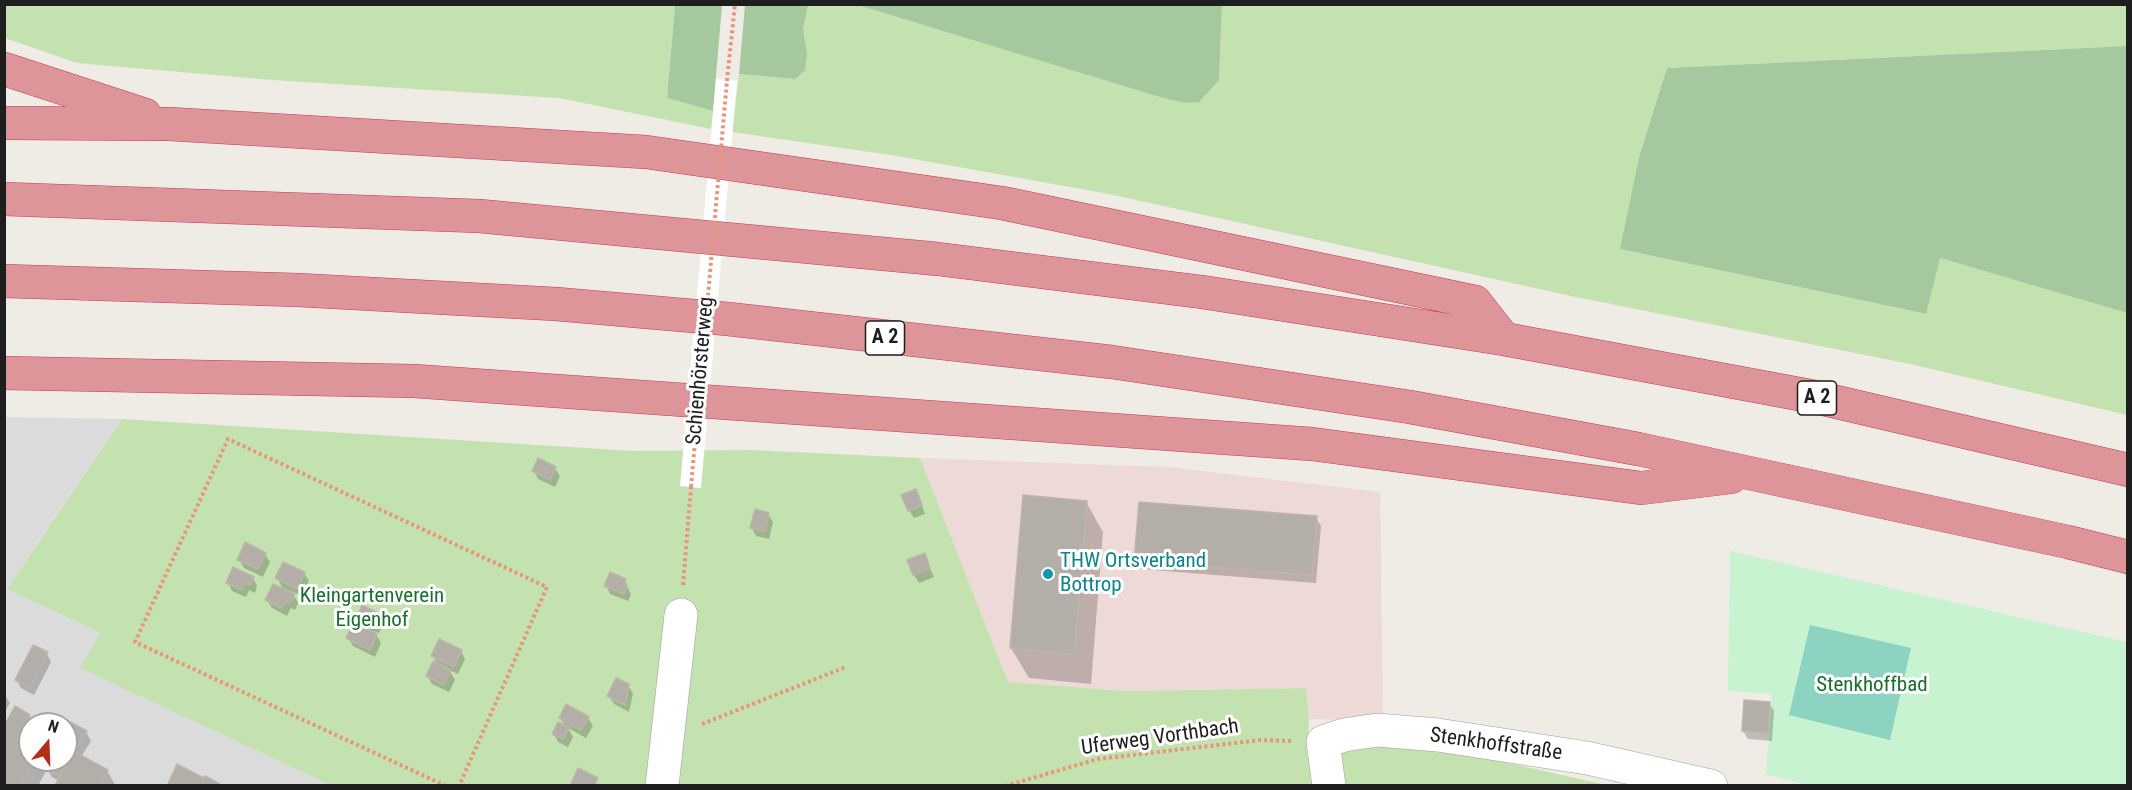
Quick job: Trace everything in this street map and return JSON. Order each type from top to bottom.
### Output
[{"type":"highway","points":[[4,69],[169,124]]},
{"type":"highway","points":[[4,123],[169,124],[646,152],[1002,203],[1475,302],[1504,339]]},
{"type":"highway","name":"A 2","points":[[4,199],[478,216],[938,259],[1191,291],[1504,339],[1815,397],[2127,470]]},
{"type":"highway","name":"A 2","points":[[4,281],[345,293],[556,304],[728,319],[1112,362],[1421,409],[1638,449],[1757,473],[2127,557]]},
{"type":"highway","points":[[4,373],[414,381],[1300,443],[1641,488],[1757,473]]},
{"type":"lane","points":[[662,786],[681,615]]},
{"type":"lane","name":"Stenkhoffstraße","points":[[1326,762],[1344,735],[1377,730],[1438,735],[1587,758],[1711,786]]},
{"type":"path","name":"Schienhörsterweg","points":[[681,615],[735,4]]},
{"type":"path","points":[[446,786],[135,642],[228,439],[547,587],[459,786]]},
{"type":"path","points":[[667,738],[846,667]]},
{"type":"path","name":"Uferweg Vorthbach","points":[[1005,786],[1098,759],[1261,740],[1326,762]]},
{"type":"shaded area","points":[[5,417],[122,419],[7,589],[100,633],[81,668],[330,785],[5,786]]},
{"type":"shaded area","points":[[920,458],[1168,467],[1380,492],[1383,720],[1309,719],[1306,688],[1125,691],[1008,682]]},
{"type":"green space","points":[[5,5],[675,5],[667,98],[713,111],[711,129],[559,98],[272,80],[77,63],[5,38]]},
{"type":"green space","points":[[675,5],[722,5],[713,111],[667,98]]},
{"type":"green space","points":[[745,5],[808,5],[803,29],[807,54],[805,70],[795,79],[739,74]]},
{"type":"green space","points":[[808,5],[858,5],[1219,80],[1222,5],[2127,5],[2127,46],[1667,68],[1620,249],[1925,314],[1940,258],[2127,313],[2127,415],[1910,364],[1571,296],[1109,194],[897,156],[732,132],[739,74],[795,79],[807,54],[802,29]]},
{"type":"green space","points":[[858,5],[1222,5],[1219,80],[1199,102],[1186,103]]},
{"type":"green space","points":[[2127,46],[2127,313],[1940,258],[1926,314],[1620,249],[1639,158],[1667,68]]},
{"type":"green space","name":"Kleingartenverein Eigenhof","points":[[122,419],[633,451],[750,450],[920,458],[1008,682],[1125,691],[1306,688],[1309,719],[1307,756],[1416,742],[1606,785],[330,785],[80,668],[100,633],[7,589]]},
{"type":"green space","name":"Stenkhoffbad","points":[[1730,551],[2127,642],[2127,785],[1807,785],[1766,774],[1772,694],[1728,691]]},
{"type":"green space","points":[[1810,625],[1911,648],[1890,740],[1789,715]]},
{"type":"pier","points":[[716,79],[737,81],[701,488],[680,486]]},
{"type":"building","points":[[538,458],[556,467],[550,480],[532,471]]},
{"type":"building","points":[[916,489],[922,505],[908,511],[901,495]]},
{"type":"building","name":"THW Ortsverband Bottrop","points":[[1023,495],[1087,501],[1074,654],[1010,648]]},
{"type":"building","points":[[1139,502],[1317,516],[1312,575],[1134,561]]},
{"type":"building","points":[[755,509],[769,513],[765,532],[750,528]]},
{"type":"building","points":[[245,542],[266,553],[258,569],[237,560]]},
{"type":"building","points":[[925,553],[930,568],[913,575],[907,560]]},
{"type":"building","points":[[283,562],[305,572],[297,589],[275,578]]},
{"type":"building","points":[[233,567],[254,577],[250,585],[245,583],[242,590],[226,583]]},
{"type":"building","points":[[610,572],[626,579],[624,584],[627,586],[624,594],[604,586]]},
{"type":"building","points":[[273,584],[295,594],[290,603],[286,601],[282,608],[265,600]]},
{"type":"building","points":[[362,605],[380,614],[374,626],[357,618]]},
{"type":"building","points":[[354,622],[377,634],[370,650],[346,638]]},
{"type":"building","points":[[439,639],[462,650],[454,667],[431,656]]},
{"type":"building","points":[[33,645],[48,652],[30,688],[15,680]]},
{"type":"building","points":[[433,661],[451,670],[444,685],[426,676]]},
{"type":"building","points":[[616,678],[629,684],[625,705],[607,696]]},
{"type":"building","points":[[1744,700],[1770,702],[1768,733],[1742,731]]},
{"type":"building","points":[[566,704],[589,717],[581,730],[559,718]]},
{"type":"building","points":[[15,706],[25,712],[18,712],[18,772],[27,772],[20,786],[4,786],[4,726]]},
{"type":"building","points":[[558,722],[569,727],[563,739],[552,734]]},
{"type":"building","points":[[78,726],[87,731],[78,746]]},
{"type":"building","points":[[78,754],[108,770],[100,786],[55,786],[62,772],[78,772]]},
{"type":"building","points":[[177,764],[204,778],[200,786],[167,786]]},
{"type":"building","points":[[578,768],[598,778],[594,786],[570,786]]},
{"type":"building","points":[[205,776],[223,786],[200,786]]},
{"type":"place","name":"THW Ortsverband Bottrop","points":[[1048,574]]}]
